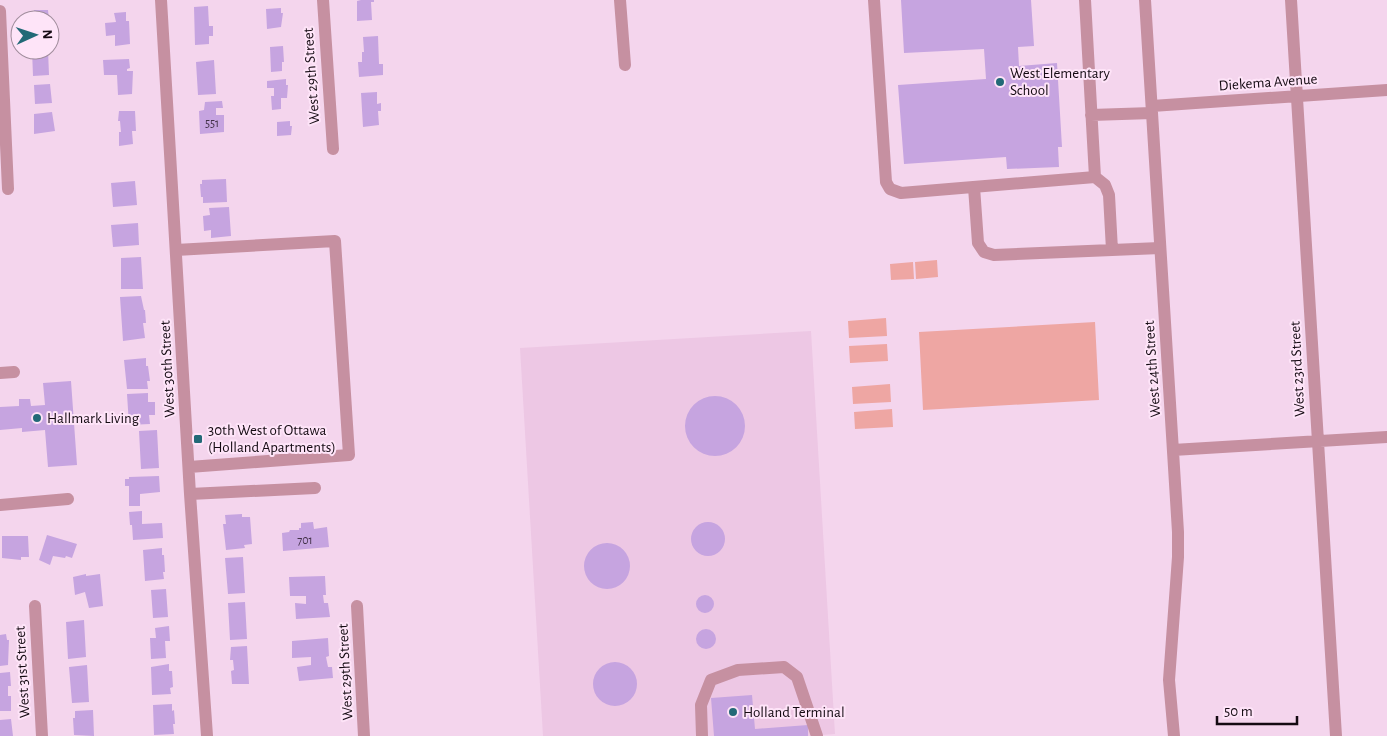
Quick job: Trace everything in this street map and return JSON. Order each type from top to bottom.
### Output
[{"type":"street","name":"West 30th Street","points":[[161,0],[190,494],[207,736]]},
{"type":"street","name":"West 29th Street","points":[[323,0],[333,149]]},
{"type":"street","points":[[620,0],[625,65]]},
{"type":"street","points":[[874,0],[886,182],[890,189],[901,193],[1095,177],[1105,185],[1109,195],[1112,250]]},
{"type":"street","points":[[1085,0],[1095,177]]},
{"type":"street","name":"West 24th Street","points":[[1145,0],[1178,549],[1169,680],[1174,736]]},
{"type":"street","name":"West 23rd Street","points":[[1291,0],[1336,736]]},
{"type":"street","points":[[0,11],[8,189]]},
{"type":"street","name":"Diekema Avenue","points":[[1091,116],[1152,109],[1387,90]]},
{"type":"street","points":[[974,187],[978,243],[984,252],[994,256],[1160,248]]},
{"type":"street","points":[[176,250],[335,241],[349,455],[189,467]]},
{"type":"street","points":[[0,373],[14,372]]},
{"type":"street","points":[[1173,450],[1387,437]]},
{"type":"street","points":[[190,494],[315,488]]},
{"type":"street","points":[[0,504],[68,499]]},
{"type":"street","name":"West 31st Street","points":[[35,606],[42,736]]},
{"type":"street","name":"West 29th Street","points":[[357,606],[364,736]]},
{"type":"street","points":[[702,736],[701,706],[711,680],[738,670],[784,667],[797,677],[817,736]]},
{"type":"shaded area","points":[[937,260],[938,277],[916,279],[915,262]]},
{"type":"shaded area","points":[[913,262],[914,279],[891,280],[890,264]]},
{"type":"shaded area","points":[[886,318],[887,336],[849,338],[848,321]]},
{"type":"shaded area","points":[[1095,322],[1099,400],[923,410],[919,332]]},
{"type":"shaded area","name":"Holland Terminal","points":[[811,331],[835,734],[810,736],[543,736],[520,348]]},
{"type":"shaded area","points":[[887,344],[888,361],[850,363],[849,346]]},
{"type":"shaded area","points":[[890,384],[891,402],[853,404],[852,387]]},
{"type":"shaded area","points":[[892,409],[893,427],[855,429],[854,412]]},
{"type":"building","points":[[374,0],[374,2],[371,2],[372,20],[357,21],[357,1]]},
{"type":"building","name":"West Elementary School","points":[[901,0],[1031,0],[1034,46],[1018,47],[1019,66],[1057,63],[1062,147],[1058,147],[1059,167],[1007,169],[1006,157],[904,164],[898,85],[986,79],[984,49],[904,53]]},
{"type":"building","points":[[208,6],[209,26],[213,26],[213,36],[209,36],[209,44],[195,45],[194,7]]},
{"type":"building","points":[[281,8],[281,13],[283,13],[281,27],[267,29],[266,9]]},
{"type":"building","points":[[126,12],[126,21],[129,21],[130,44],[115,46],[115,35],[106,36],[105,23],[116,22],[114,13]]},
{"type":"building","points":[[378,36],[379,64],[383,64],[383,75],[359,77],[358,62],[362,62],[362,52],[364,52],[363,37]]},
{"type":"building","points":[[283,46],[284,62],[282,62],[282,71],[271,72],[270,47]]},
{"type":"building","points":[[129,59],[130,68],[127,71],[133,71],[132,94],[118,95],[117,75],[104,75],[103,60]]},
{"type":"building","points":[[32,60],[48,60],[49,75],[33,76]]},
{"type":"building","points":[[214,60],[216,94],[198,95],[196,62]]},
{"type":"building","points":[[286,79],[286,85],[288,85],[287,98],[281,98],[281,109],[272,110],[271,96],[274,96],[274,88],[267,88],[267,81]]},
{"type":"building","points":[[50,84],[52,103],[35,104],[34,85]]},
{"type":"building","points":[[377,92],[377,104],[381,103],[381,111],[378,111],[379,125],[363,127],[361,93]]},
{"type":"building","points":[[222,101],[223,108],[216,108],[216,115],[224,115],[224,132],[200,134],[199,111],[204,110],[205,102]]},
{"type":"building","points":[[119,111],[135,111],[136,131],[132,131],[133,144],[119,146],[119,132],[121,132],[120,121],[118,121]]},
{"type":"building","points":[[52,112],[55,131],[34,134],[34,114]]},
{"type":"building","points":[[290,121],[290,126],[292,126],[291,135],[277,136],[277,122]]},
{"type":"building","points":[[226,179],[227,202],[203,203],[200,184],[202,184],[202,180]]},
{"type":"building","points":[[135,181],[137,205],[113,207],[111,183]]},
{"type":"building","points":[[229,207],[231,236],[211,238],[211,230],[204,231],[203,216],[210,215],[209,208]]},
{"type":"building","points":[[138,223],[139,245],[113,247],[111,225]]},
{"type":"building","points":[[141,257],[143,289],[121,289],[121,258]]},
{"type":"building","points":[[141,296],[145,310],[146,323],[143,323],[145,338],[123,341],[120,297]]},
{"type":"building","points":[[146,358],[150,381],[147,381],[148,389],[127,389],[124,360]]},
{"type":"building","name":"Hallmark Living","points":[[71,381],[77,465],[48,467],[45,430],[22,432],[22,428],[0,430],[0,407],[19,406],[19,399],[30,399],[31,406],[45,405],[43,383]]},
{"type":"building","points":[[148,393],[148,402],[155,402],[155,415],[149,415],[150,424],[129,425],[127,394]]},
{"type":"building","points":[[709,396],[721,396],[732,401],[740,409],[745,420],[743,438],[732,451],[721,456],[709,456],[698,451],[690,443],[685,432],[685,420],[690,409],[698,401]]},
{"type":"building","points":[[157,430],[159,468],[141,469],[139,431]]},
{"type":"building","points":[[159,476],[160,492],[140,494],[140,506],[129,506],[129,486],[125,486],[125,479],[129,479],[129,477]]},
{"type":"building","points":[[142,511],[142,524],[162,523],[163,538],[133,540],[129,512]]},
{"type":"building","points":[[242,514],[242,517],[250,517],[252,544],[244,545],[245,548],[226,550],[223,524],[226,524],[225,515]]},
{"type":"building","points":[[313,522],[314,529],[327,527],[329,547],[283,551],[282,533],[289,532],[290,530],[299,530],[301,523]]},
{"type":"building","points":[[708,522],[720,527],[725,539],[720,551],[708,556],[696,551],[691,539],[696,527]]},
{"type":"building","points":[[47,535],[77,544],[72,558],[53,556],[50,565],[39,560]]},
{"type":"building","points":[[2,536],[28,536],[29,557],[21,557],[21,560],[2,558]]},
{"type":"building","points":[[612,543],[616,544],[626,553],[629,557],[629,575],[620,585],[612,589],[602,589],[594,585],[585,575],[584,561],[588,553],[598,544]]},
{"type":"building","points":[[162,548],[162,555],[164,555],[164,579],[145,581],[143,550]]},
{"type":"building","points":[[243,557],[245,593],[228,594],[225,558]]},
{"type":"building","points":[[86,574],[86,576],[100,574],[103,606],[89,608],[85,592],[75,595],[73,577]]},
{"type":"building","points":[[325,576],[326,595],[323,595],[324,603],[328,603],[330,617],[296,619],[295,603],[306,604],[306,596],[290,596],[289,577]]},
{"type":"building","points":[[166,589],[168,617],[153,618],[151,590]]},
{"type":"building","points":[[705,595],[713,600],[714,604],[709,612],[705,613],[697,608],[696,604],[701,596]]},
{"type":"building","points":[[245,602],[247,639],[230,640],[228,603]]},
{"type":"building","points":[[84,620],[86,657],[68,659],[66,622]]},
{"type":"building","points":[[169,626],[170,641],[165,641],[166,658],[151,659],[150,638],[156,638],[155,628]]},
{"type":"building","points":[[706,629],[713,632],[716,639],[713,646],[706,649],[699,646],[696,639],[699,632]]},
{"type":"building","points":[[6,634],[7,640],[9,640],[8,665],[0,666],[0,635]]},
{"type":"building","points":[[328,638],[329,656],[326,657],[328,667],[332,667],[333,678],[299,681],[297,667],[311,665],[311,657],[292,658],[292,641]]},
{"type":"building","points":[[247,646],[249,684],[232,684],[231,671],[234,670],[233,660],[230,660],[231,647]]},
{"type":"building","points":[[615,662],[627,666],[633,672],[637,684],[633,696],[627,702],[615,706],[603,702],[597,696],[593,684],[597,672],[603,666]]},
{"type":"building","points":[[169,664],[169,671],[172,671],[173,687],[170,688],[171,694],[152,695],[151,667]]},
{"type":"building","points":[[87,665],[89,702],[72,703],[69,667]]},
{"type":"building","points":[[10,672],[11,686],[8,686],[8,696],[11,696],[11,711],[0,711],[0,673]]},
{"type":"building","name":"Holland Terminal","points":[[752,695],[755,729],[808,725],[808,736],[714,736],[711,698]]},
{"type":"building","points":[[172,704],[175,724],[173,724],[174,734],[154,735],[153,705]]},
{"type":"building","points":[[93,710],[94,736],[74,735],[73,718],[75,718],[75,711]]},
{"type":"building","points":[[11,719],[13,736],[0,736],[0,720]]},
{"type":"place","name":"West Elementary School","points":[[1000,82]]},
{"type":"place","name":"Hallmark Living","points":[[37,418]]},
{"type":"place","name":"30th West of Ottawa (Holland Apartments)","points":[[198,439]]},
{"type":"place","name":"Holland Terminal","points":[[733,712]]}]
